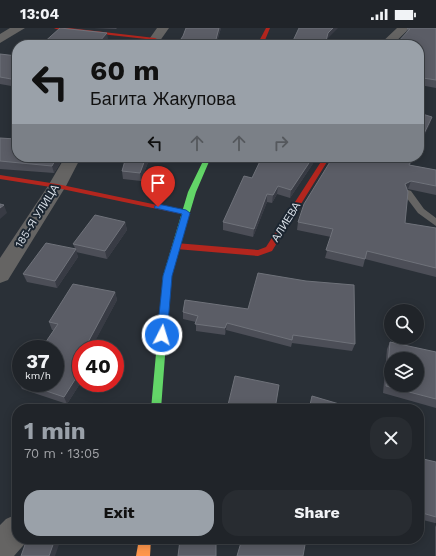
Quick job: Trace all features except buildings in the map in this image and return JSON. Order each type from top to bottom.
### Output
[{"type":"street","points":[[0,39],[20,28]]},
{"type":"street","points":[[56,28],[139,40]]},
{"type":"street","points":[[154,40],[163,28]]},
{"type":"street","points":[[262,40],[268,28]]},
{"type":"street","points":[[391,40],[404,28]]},
{"type":"street","name":"185-Я УЛИЦА","points":[[0,275],[57,186],[70,162]]},
{"type":"street","points":[[156,404],[168,276],[192,192],[206,162]]},
{"type":"street","name":"АЛИЕВА","points":[[176,246],[258,253],[269,249],[324,162]]},
{"type":"street","points":[[0,177],[57,186],[186,213]]},
{"type":"street","points":[[0,548],[12,535]]},
{"type":"street","points":[[143,556],[144,544]]},
{"type":"lane","points":[[408,193],[421,211],[436,224]]},
{"type":"traffic: fast","points":[[156,404],[167,276],[192,192],[206,162]]},
{"type":"traffic: slow","points":[[143,556],[144,544]]},
{"type":"traffic: jam","points":[[56,28],[155,39]]},
{"type":"traffic: jam","points":[[262,40],[268,28]]},
{"type":"traffic: jam","points":[[176,246],[258,253],[269,249],[324,162]]},
{"type":"traffic: jam","points":[[0,177],[57,186],[186,213]]},
{"type":"route","points":[[158,207],[186,213],[168,276],[162,335]]}]
